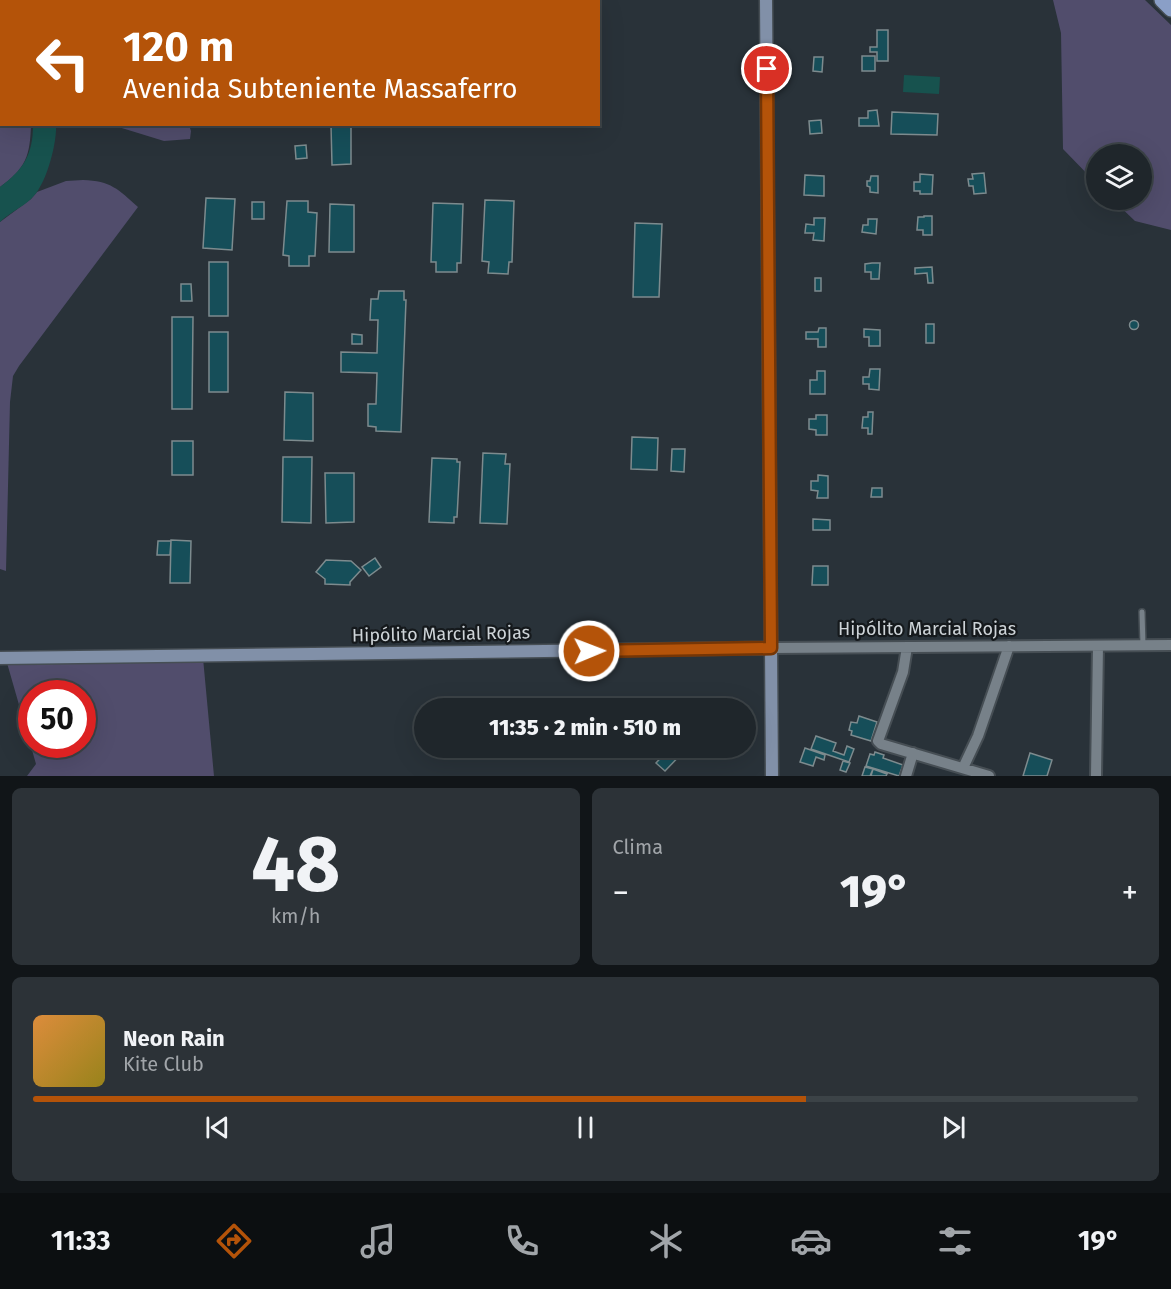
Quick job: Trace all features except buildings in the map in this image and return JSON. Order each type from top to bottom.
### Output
[{"type":"main road","points":[[766,0],[772,776]]},
{"type":"main road","points":[[1162,0],[1171,9]]},
{"type":"main road","name":"Hipólito Marcial Rojas","points":[[0,658],[771,648]]},
{"type":"street","name":"Hipólito Marcial Rojas","points":[[771,648],[1171,645]]},
{"type":"street","points":[[963,768],[978,736],[1010,646]]},
{"type":"street","points":[[1096,776],[1098,646]]},
{"type":"street","points":[[907,647],[903,672],[878,741],[989,776]]},
{"type":"street","points":[[906,776],[913,753]]},
{"type":"lane","points":[[1142,612],[1143,645]]},
{"type":"shaded area","points":[[1053,0],[1145,0],[1171,25],[1171,230],[1135,221],[1123,210],[1152,210],[1152,144],[1086,144],[1086,173],[1063,149],[1061,33]]},
{"type":"shaded area","points":[[904,75],[940,77],[939,94],[903,92]]},
{"type":"shaded area","points":[[0,126],[31,126],[25,160],[16,174],[0,187]]},
{"type":"shaded area","points":[[33,126],[56,126],[55,143],[46,175],[31,199],[0,222],[0,187],[21,168],[29,153]]},
{"type":"shaded area","points":[[115,126],[189,126],[190,139],[164,141]]},
{"type":"shaded area","points":[[83,180],[107,184],[125,195],[138,207],[13,376],[10,402],[6,571],[0,569],[0,222],[37,192],[66,181]]},
{"type":"shaded area","points":[[5,656],[203,658],[214,776],[27,776],[36,764],[34,758],[96,758],[96,680],[18,680],[18,701]]},
{"type":"route","points":[[589,651],[771,648],[767,69]]}]
